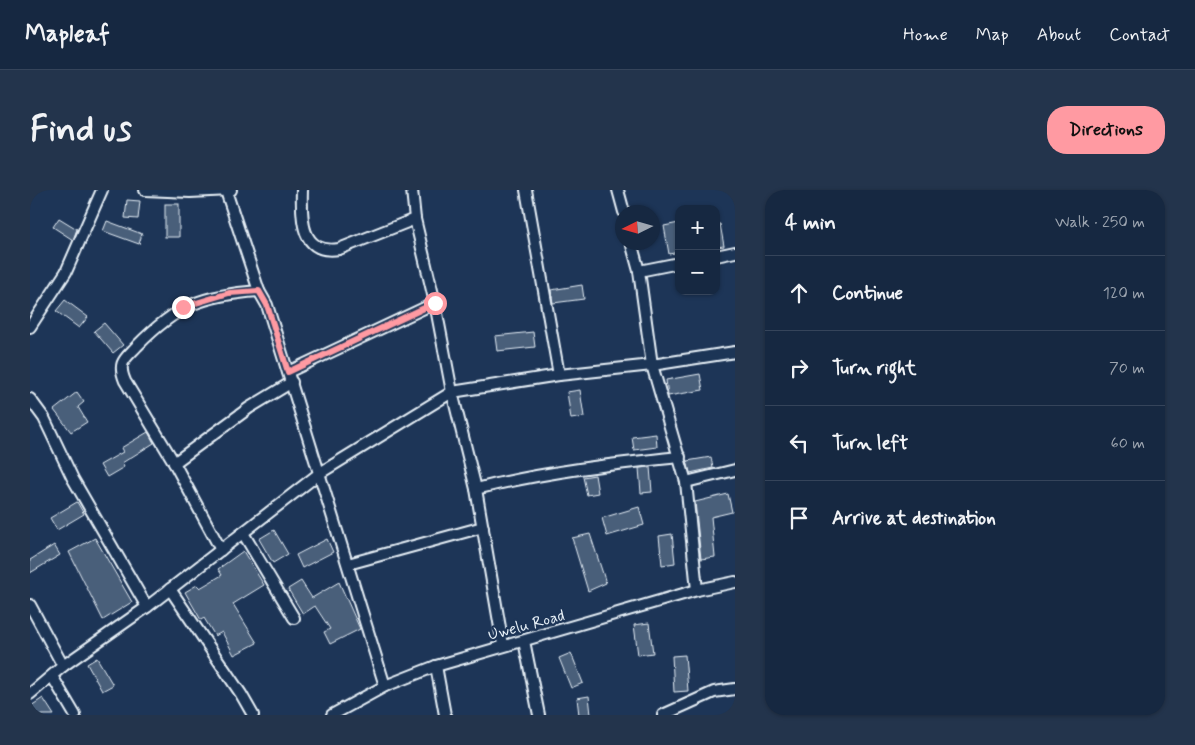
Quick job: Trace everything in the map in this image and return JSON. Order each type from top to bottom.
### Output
[{"type":"street","points":[[30,327],[66,272],[102,190]]},
{"type":"street","points":[[145,190],[232,190]]},
{"type":"street","points":[[302,190],[306,235],[314,246],[326,251],[339,249],[415,219]]},
{"type":"street","points":[[412,190],[415,219],[435,303],[452,392],[476,489],[503,645]]},
{"type":"street","points":[[526,190],[559,375]]},
{"type":"street","points":[[618,190],[622,205]]},
{"type":"street","points":[[226,191],[259,291],[267,305],[385,686]]},
{"type":"street","points":[[633,250],[639,271],[652,365],[686,482],[697,590]]},
{"type":"street","points":[[720,255],[735,252]]},
{"type":"street","points":[[639,271],[675,264]]},
{"type":"street","points":[[221,550],[174,463],[125,381],[121,371],[122,362],[158,324],[183,307],[229,293],[259,291]]},
{"type":"street","points":[[174,463],[290,377],[435,303]]},
{"type":"street","points":[[30,694],[63,666],[147,607],[320,472],[452,392],[559,375],[652,365],[735,352]]},
{"type":"street","points":[[30,399],[44,418],[73,479],[147,607]]},
{"type":"street","points":[[476,489],[531,476],[604,464],[680,457]]},
{"type":"street","points":[[686,482],[735,470]]},
{"type":"street","points":[[348,564],[483,527]]},
{"type":"street","points":[[243,533],[294,618]]},
{"type":"street","name":"Uwelu Road","points":[[332,715],[385,686],[436,666],[697,590],[735,582]]},
{"type":"street","points":[[170,589],[241,694],[253,715]]},
{"type":"street","points":[[30,605],[63,666]]},
{"type":"street","points":[[524,641],[539,715]]},
{"type":"street","points":[[436,666],[445,715]]},
{"type":"street","points":[[52,676],[75,715]]},
{"type":"street","points":[[663,715],[714,692],[735,689]]},
{"type":"building","points":[[127,200],[140,201],[138,219],[125,218]]},
{"type":"building","points":[[165,204],[179,204],[179,237],[165,237]]},
{"type":"building","points":[[59,218],[77,229],[73,240],[53,227]]},
{"type":"building","points":[[107,221],[142,234],[139,244],[103,231]]},
{"type":"building","points":[[675,224],[675,253],[669,254],[664,226]]},
{"type":"building","points":[[720,224],[724,246],[720,246]]},
{"type":"building","points":[[582,285],[584,299],[553,303],[551,290]]},
{"type":"building","points":[[65,300],[88,317],[79,328],[56,311]]},
{"type":"building","points":[[104,323],[123,345],[113,353],[94,331]]},
{"type":"building","points":[[533,332],[535,347],[497,351],[495,336]]},
{"type":"building","points":[[700,374],[703,390],[668,396],[666,380]]},
{"type":"building","points":[[580,390],[584,417],[571,419],[567,392]]},
{"type":"building","points":[[77,392],[84,402],[78,407],[87,422],[71,432],[54,410]]},
{"type":"building","points":[[148,432],[154,443],[122,463],[124,467],[107,477],[100,465],[123,452],[121,448]]},
{"type":"building","points":[[656,434],[657,447],[634,450],[632,437]]},
{"type":"building","points":[[711,457],[713,468],[690,473],[687,461]]},
{"type":"building","points":[[650,467],[652,492],[641,493],[639,468]]},
{"type":"building","points":[[595,475],[598,493],[587,495],[583,477]]},
{"type":"building","points":[[728,494],[732,512],[711,517],[715,557],[701,559],[695,502]]},
{"type":"building","points":[[77,502],[84,514],[57,530],[50,518]]},
{"type":"building","points":[[639,507],[644,525],[607,536],[602,518]]},
{"type":"building","points":[[274,530],[288,554],[273,563],[259,539]]},
{"type":"building","points":[[590,534],[606,583],[588,591],[572,538]]},
{"type":"building","points":[[672,534],[675,563],[662,565],[659,536]]},
{"type":"building","points":[[95,538],[132,602],[103,620],[69,552]]},
{"type":"building","points":[[327,539],[333,552],[302,568],[296,555]]},
{"type":"building","points":[[54,545],[60,555],[30,573],[30,560]]},
{"type":"building","points":[[243,551],[264,585],[233,604],[257,643],[234,655],[222,632],[215,636],[204,618],[201,620],[185,592],[197,585],[200,588],[222,575],[218,569]]},
{"type":"building","points":[[301,581],[312,598],[339,582],[360,629],[330,644],[324,632],[330,629],[315,606],[303,614],[288,589]]},
{"type":"building","points":[[649,623],[653,653],[638,655],[634,625]]},
{"type":"building","points":[[571,653],[583,683],[571,688],[559,658]]},
{"type":"building","points":[[685,655],[688,691],[674,692],[672,656]]},
{"type":"building","points":[[97,658],[113,685],[102,691],[87,664]]},
{"type":"building","points":[[589,696],[591,715],[579,715],[577,698]]},
{"type":"building","points":[[43,698],[54,715],[36,715],[31,706]]},
{"type":"route","points":[[183,307],[229,293],[259,291],[267,305],[288,372],[435,303]]}]
